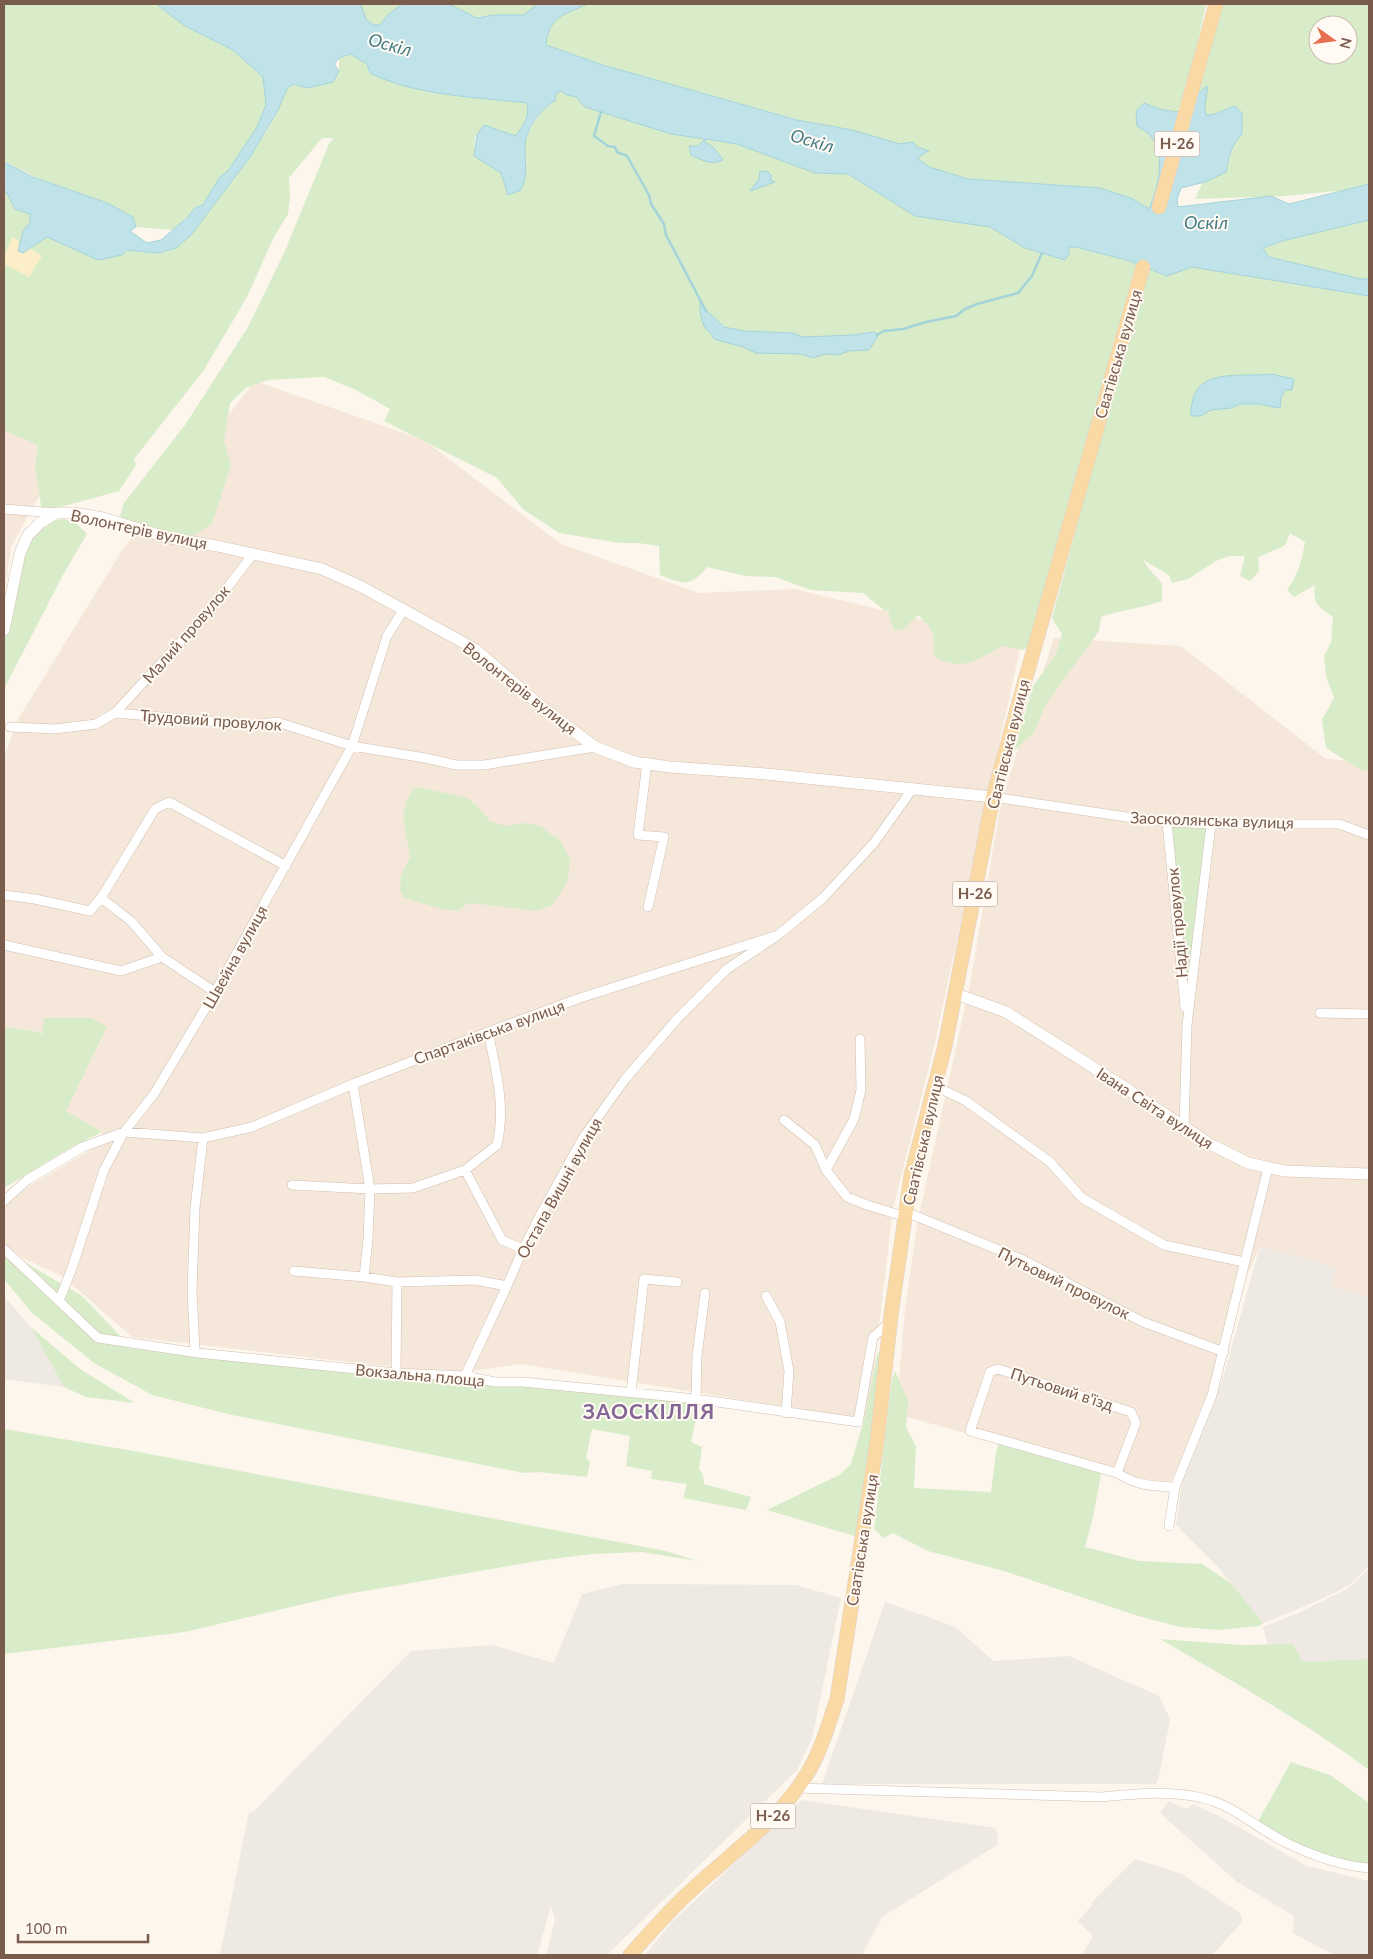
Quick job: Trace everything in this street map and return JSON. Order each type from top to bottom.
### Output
[{"type":"main road","name":"Н-26","points":[[1159,207],[1216,4]]},
{"type":"main road","name":"Сватівська вулиця","points":[[630,1955],[679,1902],[761,1829],[784,1804],[811,1767],[825,1736],[837,1700],[877,1442],[890,1322],[911,1176],[935,1086],[956,994],[994,797],[1028,668],[1142,267]]},
{"type":"street","name":"Волонтерів вулиця","points":[[4,509],[74,513],[102,518],[169,538],[254,553],[322,569],[362,587],[475,649],[542,707],[595,747],[634,762],[994,797]]},
{"type":"street","points":[[4,630],[20,553],[28,535],[40,522],[56,513]]},
{"type":"street","name":"Малий провулок","points":[[116,713],[210,610],[254,553]]},
{"type":"street","name":"Швейна вулиця","points":[[59,1301],[72,1268],[104,1170],[124,1132],[154,1094],[215,992],[352,746],[387,636],[404,609]]},
{"type":"street","points":[[10,727],[55,729],[96,724],[116,713]]},
{"type":"street","name":"Трудовий провулок","points":[[116,713],[253,725],[277,722],[352,746],[456,765],[484,765],[595,747]]},
{"type":"street","points":[[647,764],[638,835],[664,837],[648,907]]},
{"type":"street","name":"Остапа Вишні вулиця","points":[[464,1376],[508,1286],[523,1249],[583,1138],[626,1078],[678,1018],[727,969],[778,935],[823,898],[868,850],[912,788]]},
{"type":"street","name":"Заосколянська вулиця","points":[[994,797],[1167,822],[1338,824],[1369,835]]},
{"type":"street","points":[[4,895],[35,899],[90,911],[101,898],[155,809],[169,802],[286,866]]},
{"type":"street","name":"Надії провулок","points":[[1167,822],[1186,1025]]},
{"type":"street","name":"Надії провулок","points":[[1184,1127],[1186,1025],[1211,824]]},
{"type":"street","points":[[101,898],[131,921],[162,957],[215,992]]},
{"type":"street","name":"Спартаківська вулиця","points":[[124,1132],[202,1138],[252,1127],[353,1084],[580,998],[778,935]]},
{"type":"street","points":[[4,945],[121,971],[162,957]]},
{"type":"street","name":"Івана Світа вулиця","points":[[956,994],[1006,1012],[1210,1144],[1248,1163],[1285,1171],[1369,1174]]},
{"type":"street","points":[[1320,1013],[1369,1014]]},
{"type":"street","points":[[292,1185],[370,1189],[413,1188],[465,1170],[498,1145],[501,1126],[499,1085],[488,1032]]},
{"type":"street","points":[[826,1170],[854,1119],[861,1090],[860,1039]]},
{"type":"street","points":[[353,1084],[370,1189],[364,1277]]},
{"type":"street","points":[[935,1086],[966,1101],[1050,1162],[1082,1198],[1148,1236],[1164,1245],[1244,1262]]},
{"type":"street","name":"Путьовий провулок","points":[[784,1120],[816,1145],[826,1170],[847,1197],[866,1205],[906,1215],[1023,1260],[1143,1322],[1224,1352]]},
{"type":"street","points":[[4,1201],[27,1180],[83,1147],[124,1132]]},
{"type":"street","points":[[195,1352],[192,1290],[195,1217],[202,1138]]},
{"type":"street","points":[[1168,1526],[1175,1487],[1212,1395],[1268,1168]]},
{"type":"street","points":[[465,1170],[502,1240],[523,1249]]},
{"type":"street","name":"Вокзальна площа","points":[[4,1249],[98,1338],[195,1352],[396,1373],[464,1376],[495,1382],[523,1382],[696,1399],[858,1422],[873,1337],[890,1322]]},
{"type":"street","points":[[294,1271],[397,1282],[475,1280],[508,1286]]},
{"type":"street","points":[[631,1392],[644,1279],[677,1282]]},
{"type":"street","points":[[396,1373],[397,1282]]},
{"type":"street","points":[[696,1399],[697,1356],[705,1293]]},
{"type":"street","points":[[766,1296],[780,1322],[789,1371],[786,1413]]},
{"type":"street","name":"Путьовий в'їзд","points":[[998,1368],[1131,1412],[1136,1423],[1117,1473],[970,1431],[990,1372],[998,1368]]},
{"type":"street","points":[[1117,1473],[1131,1482],[1146,1486],[1175,1487]]},
{"type":"street","points":[[796,1788],[1102,1797],[1132,1794],[1183,1795],[1226,1806],[1297,1847],[1336,1862],[1369,1868]]},
{"type":"shaded area","points":[[255,381],[424,440],[561,544],[699,593],[795,589],[1021,644],[933,1051],[893,1208],[868,1420],[521,1364],[452,1374],[132,1337],[62,1276],[23,1258],[4,1243],[4,1207],[29,1186],[101,1144],[102,1132],[64,1110],[101,1041],[4,1027],[4,757],[17,721],[123,549]]},
{"type":"shaded area","points":[[4,415],[71,439],[11,547],[4,599]]},
{"type":"shaded area","points":[[1054,638],[1181,646],[1326,759],[1369,762],[1369,1297],[1332,1286],[1336,1267],[1260,1246],[1235,1303],[1212,1395],[1167,1489],[896,1414],[905,1308],[918,1220],[971,979],[1001,802]]},
{"type":"shaded area","points":[[1260,1246],[1336,1267],[1332,1286],[1369,1297],[1369,1566],[1348,1586],[1263,1623],[1220,1569],[1176,1525],[1182,1482],[1223,1378]]},
{"type":"shaded area","points":[[4,1296],[31,1327],[64,1387],[4,1379]]},
{"type":"shaded area","points":[[1369,1569],[1369,1744],[1276,1674],[1263,1627],[1298,1613],[1347,1589]]},
{"type":"shaded area","points":[[622,1584],[796,1585],[841,1598],[812,1739],[797,1770],[607,1955],[546,1955],[555,1920],[551,1906],[537,1955],[220,1955],[249,1812],[252,1813],[411,1651],[492,1645],[554,1663],[582,1594]]},
{"type":"shaded area","points":[[885,1602],[956,1627],[993,1661],[1069,1656],[1159,1696],[1170,1719],[1158,1781],[1155,1784],[822,1784]]},
{"type":"shaded area","points":[[801,1800],[996,1828],[998,1835],[997,1845],[882,1917],[862,1955],[645,1955],[671,1923]]},
{"type":"shaded area","points":[[1169,1801],[1186,1809],[1193,1804],[1219,1816],[1307,1866],[1369,1881],[1369,1955],[1334,1955],[1293,1933],[1294,1916],[1237,1882],[1160,1813]]},
{"type":"shaded area","points":[[1135,1859],[1182,1874],[1240,1913],[1243,1921],[1212,1955],[1082,1955],[1093,1936],[1078,1921],[1093,1904],[1091,1903]]},
{"type":"green space","points":[[4,4],[156,4],[185,26],[233,50],[263,77],[307,88],[333,82],[339,71],[339,58],[350,54],[367,64],[371,73],[407,87],[447,94],[527,103],[527,117],[515,137],[484,125],[475,137],[474,156],[501,173],[527,163],[525,145],[529,131],[540,113],[555,101],[556,94],[561,91],[671,134],[737,144],[815,173],[847,174],[915,216],[990,227],[1025,248],[1065,260],[1069,247],[1076,247],[1130,261],[1167,276],[1190,265],[1369,296],[1369,770],[1362,771],[1326,748],[1322,720],[1334,698],[1326,676],[1324,656],[1331,642],[1333,617],[1316,601],[1315,585],[1294,597],[1287,590],[1299,567],[1305,542],[1290,533],[1286,544],[1282,547],[1258,557],[1259,571],[1250,581],[1240,576],[1245,556],[1229,556],[1216,561],[1188,579],[1172,583],[1169,575],[1143,560],[1162,583],[1162,601],[1101,617],[1099,631],[1046,704],[1034,732],[1014,751],[1033,686],[1056,654],[1062,634],[1052,618],[1114,389],[1139,271],[1134,271],[1138,273],[1034,640],[1024,650],[1002,646],[976,660],[961,664],[943,661],[933,656],[934,637],[927,624],[918,615],[904,629],[894,631],[888,612],[890,610],[885,611],[863,593],[811,590],[775,577],[745,576],[707,567],[691,581],[680,582],[660,575],[659,546],[620,543],[559,533],[523,509],[497,478],[384,421],[390,409],[356,390],[324,377],[268,380],[246,388],[230,403],[224,441],[231,465],[212,524],[184,541],[120,516],[124,503],[185,425],[248,327],[284,253],[329,144],[334,138],[322,138],[289,178],[290,199],[288,214],[273,239],[248,295],[204,370],[134,459],[136,465],[119,491],[42,512],[35,466],[38,445],[4,430],[4,191],[7,193],[15,209],[30,214],[30,222],[23,231],[122,255],[128,248],[191,235],[250,157],[276,115],[283,95],[263,78],[266,105],[257,127],[228,171],[220,177],[203,205],[195,208],[185,220],[172,230],[136,227],[131,216],[99,200],[46,182],[4,161]],"holes":[[[1271,374],[1285,390],[1281,398],[1271,407],[1258,404],[1240,404],[1231,408],[1212,408],[1201,416],[1191,416],[1258,376]]]},
{"type":"green space","points":[[361,4],[402,4],[388,15],[380,25],[373,25],[366,19]]},
{"type":"green space","points":[[446,4],[537,4],[524,15],[476,17]]},
{"type":"green space","points":[[588,4],[1206,4],[1188,87],[1177,112],[1159,109],[1145,103],[1137,126],[1150,135],[1156,143],[1159,152],[1159,171],[1149,209],[1133,199],[1100,188],[968,179],[929,167],[917,158],[929,152],[917,147],[913,142],[900,144],[852,130],[799,120],[621,70],[545,45],[550,28],[554,22],[565,14]]},
{"type":"green space","points":[[1223,4],[1369,4],[1369,185],[1358,189],[1284,196],[1195,199],[1203,182],[1226,172],[1242,113],[1235,106],[1206,118],[1203,104],[1207,87],[1197,95]]},
{"type":"green space","points":[[1369,220],[1369,279],[1361,279],[1269,257],[1263,248],[1282,241]]},
{"type":"green space","points":[[64,519],[76,523],[87,534],[63,575],[4,689],[4,633],[28,543],[43,528],[55,520]]},
{"type":"green space","points":[[418,787],[467,798],[490,821],[505,826],[525,823],[540,826],[561,841],[570,859],[568,879],[551,906],[536,911],[471,903],[465,905],[459,911],[442,909],[404,898],[400,891],[401,876],[410,857],[403,817],[406,802],[413,789]]},
{"type":"green space","points":[[1167,822],[1211,824],[1187,1025]]},
{"type":"green space","points":[[44,1018],[91,1018],[107,1027],[66,1111],[102,1132],[72,1147],[4,1188],[4,1027],[40,1032],[42,1034]]},
{"type":"green space","points":[[4,1245],[26,1263],[81,1295],[126,1342],[700,1399],[691,1442],[702,1447],[699,1469],[703,1475],[704,1484],[751,1497],[746,1510],[683,1498],[687,1484],[651,1479],[652,1471],[626,1466],[630,1436],[592,1429],[586,1458],[590,1462],[587,1477],[538,1472],[524,1473],[232,1415],[152,1395],[94,1363],[32,1313],[4,1279]]},
{"type":"green space","points":[[31,1327],[80,1369],[135,1403],[86,1397],[64,1387]]},
{"type":"green space","points":[[882,1350],[858,1537],[767,1510],[841,1474],[851,1464],[865,1417],[877,1354]]},
{"type":"green space","points":[[895,1371],[908,1401],[906,1427],[916,1447],[914,1488],[991,1492],[996,1452],[999,1443],[1102,1469],[1085,1547],[1139,1561],[1202,1564],[1232,1584],[1263,1623],[1259,1626],[1219,1630],[1180,1627],[1138,1616],[1004,1571],[928,1551],[893,1533],[883,1538],[874,1529],[892,1380]]},
{"type":"green space","points":[[4,1429],[128,1450],[666,1551],[698,1561],[642,1552],[592,1554],[537,1561],[342,1595],[185,1632],[4,1654]]},
{"type":"green space","points":[[1160,1639],[1242,1645],[1293,1644],[1302,1662],[1369,1659],[1369,1770],[1293,1718]]},
{"type":"green space","points":[[1291,1762],[1330,1775],[1369,1803],[1369,1868],[1289,1844],[1257,1823]]},
{"type":"sand","points":[[12,237],[42,256],[29,277],[4,264],[4,258]]},
{"type":"water","name":"Оскіл","points":[[156,4],[361,4],[366,19],[373,25],[380,25],[388,15],[402,4],[449,4],[477,18],[492,15],[524,15],[537,4],[588,4],[565,14],[554,22],[547,36],[546,45],[603,65],[797,120],[852,130],[900,144],[913,142],[917,147],[929,151],[917,158],[929,167],[968,179],[1100,188],[1133,199],[1149,209],[1158,182],[1159,155],[1151,136],[1137,126],[1136,111],[1144,103],[1159,109],[1177,112],[1207,86],[1206,115],[1235,106],[1242,113],[1242,134],[1229,156],[1226,172],[1205,182],[1181,188],[1177,199],[1178,207],[1271,196],[1289,204],[1369,184],[1369,220],[1282,241],[1263,248],[1269,257],[1361,279],[1369,279],[1369,296],[1192,267],[1167,276],[1130,261],[1076,247],[1069,247],[1069,254],[1065,260],[1025,248],[990,227],[915,216],[848,174],[815,173],[737,144],[706,139],[705,142],[714,148],[723,160],[711,162],[703,160],[691,155],[689,146],[698,146],[705,139],[671,134],[585,107],[576,97],[561,91],[556,94],[555,101],[539,114],[531,127],[525,146],[525,174],[521,190],[508,195],[501,173],[474,156],[477,135],[484,125],[515,136],[521,129],[528,113],[527,103],[447,94],[407,87],[370,73],[367,64],[350,54],[339,58],[334,64],[339,71],[333,82],[307,88],[293,84],[287,89],[278,110],[250,157],[191,235],[176,248],[158,253],[127,250],[122,255],[98,260],[47,237],[23,253],[18,251],[23,231],[30,222],[30,214],[15,209],[7,193],[4,191],[4,162],[33,177],[107,203],[133,217],[136,227],[130,231],[147,243],[161,240],[187,218],[195,208],[203,205],[220,177],[228,171],[257,127],[266,105],[263,77],[233,50],[185,26]]},
{"type":"water","points":[[760,171],[768,172],[772,176],[770,180],[775,182],[750,191],[759,179]]},
{"type":"water","points":[[700,299],[705,309],[724,327],[744,331],[793,333],[803,337],[873,332],[879,334],[869,350],[849,351],[838,355],[825,354],[813,358],[801,354],[756,353],[743,347],[714,339],[703,322]]},
{"type":"water","points":[[1271,374],[1294,379],[1292,390],[1285,390],[1281,398],[1280,408],[1258,404],[1240,404],[1231,408],[1211,410],[1201,416],[1191,416],[1193,400],[1198,388],[1207,381],[1218,377]]},
{"type":"waterway","points":[[601,112],[594,136],[608,146],[615,147],[617,152],[627,156],[649,195],[651,204],[664,224],[666,235],[706,311]]},
{"type":"waterway","points":[[877,335],[884,331],[903,329],[956,316],[965,309],[977,304],[1018,293],[1032,276],[1042,253]]},
{"type":"district","name":"ЗАОСКIЛЛЯ","points":[[649,1412]]}]
